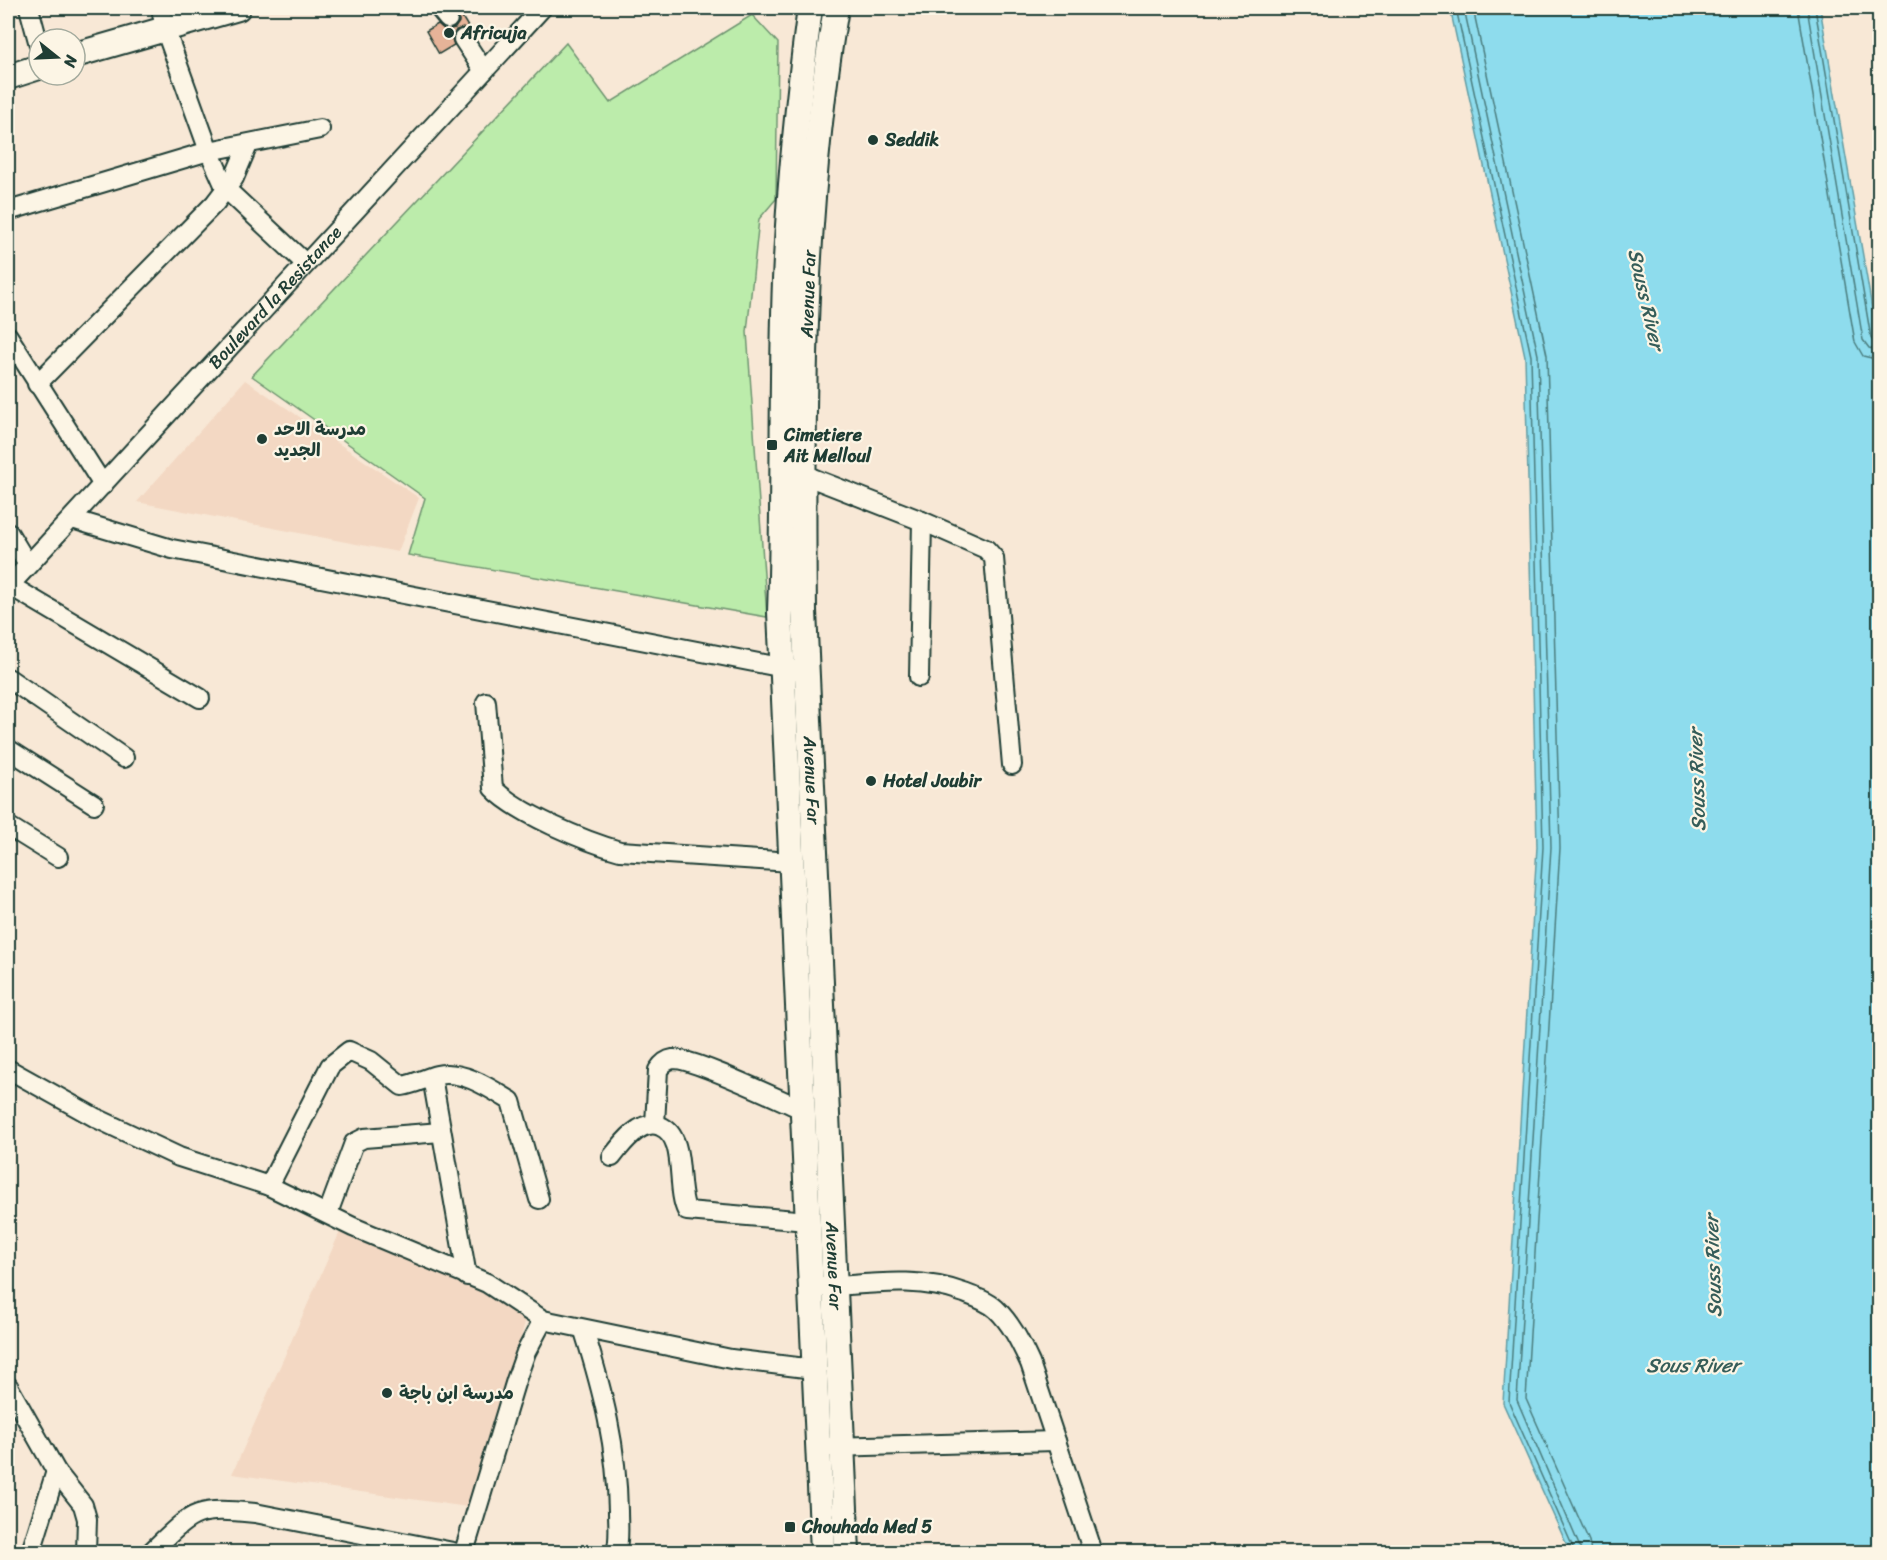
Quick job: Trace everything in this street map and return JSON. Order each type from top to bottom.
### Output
[{"type":"main road","points":[[87,50],[163,18],[238,8]]},
{"type":"main road","name":"Avenue Far","points":[[810,8],[792,154],[785,281],[784,491],[780,612],[808,1221],[824,1287],[814,1369],[824,1552]]},
{"type":"main road","name":"Avenue Far","points":[[836,8],[824,81],[810,235],[802,474],[804,611],[823,1066],[824,1287],[843,1446],[847,1552]]},
{"type":"main road","points":[[8,77],[27,71]]},
{"type":"street","points":[[29,8],[34,27]]},
{"type":"street","name":"Boulevard la Resistance","points":[[8,586],[542,8]]},
{"type":"street","points":[[163,18],[209,151],[226,189],[305,263]]},
{"type":"street","points":[[463,39],[484,71]]},
{"type":"street","points":[[8,211],[209,151],[320,129]]},
{"type":"street","points":[[37,384],[226,189],[248,145]]},
{"type":"street","points":[[8,336],[103,485]]},
{"type":"street","points":[[802,474],[922,521],[986,549],[994,558],[1012,765]]},
{"type":"street","points":[[72,519],[183,552],[808,673]]},
{"type":"street","points":[[919,677],[922,521]]},
{"type":"street","points":[[8,532],[28,566]]},
{"type":"street","points":[[8,586],[200,698]]},
{"type":"street","points":[[8,678],[124,758]]},
{"type":"street","points":[[486,702],[494,788],[502,797],[527,811],[600,846],[620,851],[792,862]]},
{"type":"street","points":[[8,749],[94,804]]},
{"type":"street","points":[[8,826],[58,857]]},
{"type":"street","points":[[269,1186],[330,1066],[349,1051],[359,1053],[402,1086],[439,1074],[467,1078],[511,1101],[539,1199]]},
{"type":"street","points":[[655,1124],[658,1070],[663,1064],[675,1059],[695,1064],[804,1110]]},
{"type":"street","points":[[8,1069],[96,1118],[179,1157],[269,1186],[328,1212],[353,1227],[507,1294],[543,1320],[731,1359],[814,1369]]},
{"type":"street","points":[[432,1077],[467,1276]]},
{"type":"street","points":[[612,1157],[626,1139],[645,1126],[655,1124],[664,1128],[675,1139],[681,1200],[687,1211],[808,1221]]},
{"type":"street","points":[[328,1212],[354,1143],[364,1138],[441,1132]]},
{"type":"street","points":[[824,1287],[887,1281],[937,1284],[981,1299],[995,1308],[1016,1334],[1030,1364],[1093,1552]]},
{"type":"street","points":[[464,1552],[516,1380],[526,1352],[543,1320]]},
{"type":"street","points":[[584,1330],[613,1438],[618,1474],[616,1552]]},
{"type":"street","points":[[8,1386],[56,1471],[83,1505],[87,1519],[86,1552]]},
{"type":"street","points":[[818,1448],[1056,1441]]},
{"type":"street","points":[[31,1552],[56,1471]]},
{"type":"street","points":[[151,1552],[183,1521],[204,1510],[255,1513],[453,1552]]},
{"type":"shaded area","name":"مدرسة الاحد الجديد","points":[[245,380],[419,498],[398,552],[137,502]]},
{"type":"shaded area","name":"مدرسة ابن باجة","points":[[343,1225],[528,1311],[475,1508],[232,1474]]},
{"type":"green space","points":[[752,15],[778,43],[776,199],[759,219],[747,332],[767,617],[408,555],[425,498],[252,376],[566,43],[610,103]]},
{"type":"water","name":"Sous River","points":[[1450,8],[1820,8],[1880,354],[1879,1552],[1570,1552],[1503,1403],[1537,847],[1525,356]]},
{"type":"building","name":"Africuja","points":[[459,12],[470,30],[463,28],[456,30],[452,39],[454,45],[439,54],[426,31],[438,24],[445,30],[455,28],[459,22]]},
{"type":"place","name":"Africuja","points":[[449,33]]},
{"type":"place","name":"Seddik","points":[[873,140]]},
{"type":"place","name":"مدرسة الاحد الجديد","points":[[262,439]]},
{"type":"place","name":"Cimetiere Ait Melloul","points":[[772,445]]},
{"type":"place","name":"Hotel Joubir","points":[[871,781]]},
{"type":"place","name":"مدرسة ابن باجة","points":[[387,1393]]},
{"type":"place","name":"Chouhada Med 5","points":[[790,1527]]},
{"type":"water label","name":"Souss River","points":[[1646,299]]},
{"type":"water label","name":"Souss River","points":[[1697,780]]},
{"type":"water label","name":"Souss River","points":[[1713,1266]]}]
